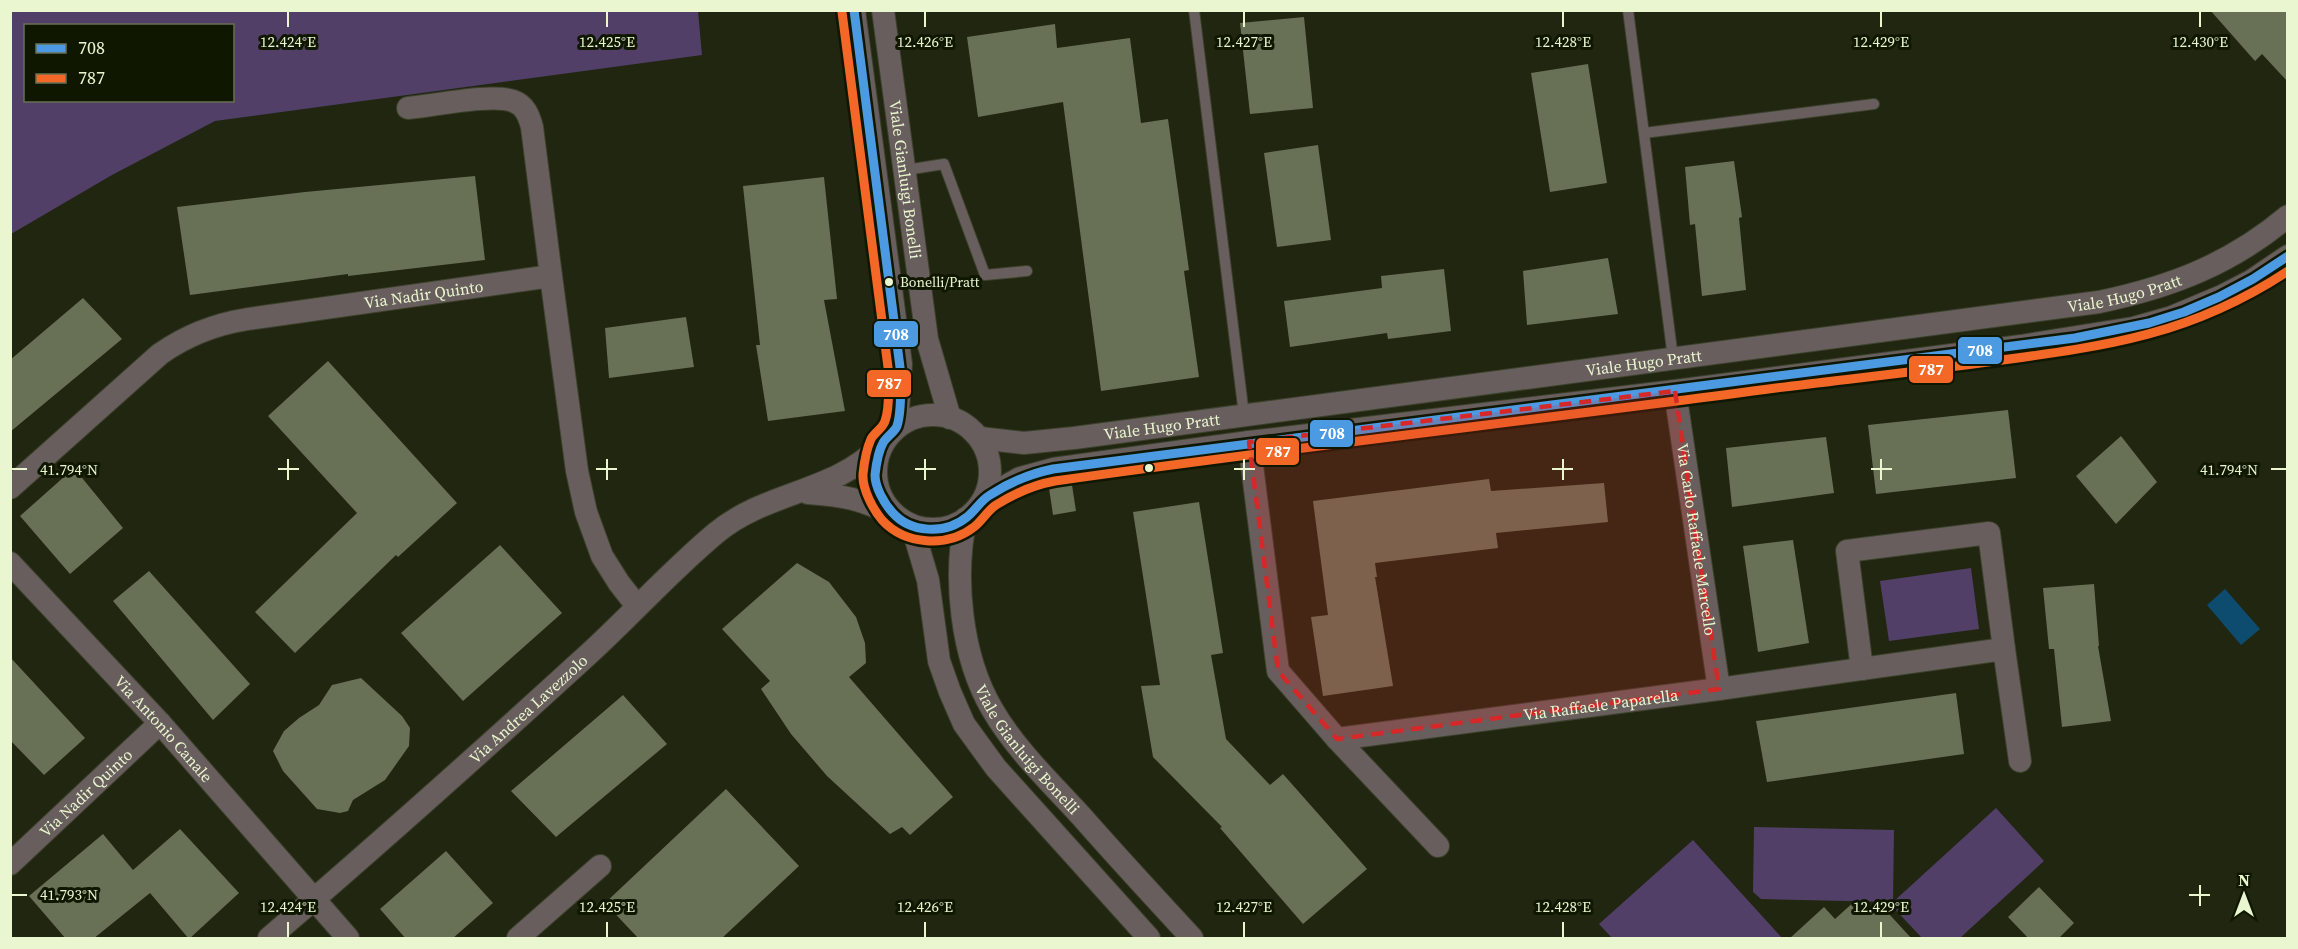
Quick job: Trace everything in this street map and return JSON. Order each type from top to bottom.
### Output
[{"type":"street","name":"Viale Gianluigi Bonelli","points":[[854,10],[901,364],[897,427]]},
{"type":"street","name":"Viale Gianluigi Bonelli","points":[[883,10],[927,339],[950,418]]},
{"type":"street","points":[[408,108],[498,99],[513,101],[525,109],[532,127],[577,471],[585,506],[602,556],[619,584],[637,606]]},
{"type":"street","name":"Viale Hugo Pratt","points":[[980,438],[1010,442],[1040,442],[2087,304],[2157,289],[2215,265],[2267,234],[2288,216]]},
{"type":"street","name":"Viale Hugo Pratt","points":[[986,497],[1020,478],[1053,469],[1250,442],[1676,391],[2021,346],[2133,328],[2172,317],[2222,296],[2251,281],[2288,256]]},
{"type":"street","name":"Via Nadir Quinto","points":[[10,488],[160,354],[195,333],[225,323],[248,319],[551,276]]},
{"type":"street","name":"Via Carlo Raffaele Marcello","points":[[1676,391],[1719,689]]},
{"type":"street","points":[[797,492],[844,495],[870,503],[904,522],[938,528],[951,526],[966,518],[986,497],[990,480],[991,462],[980,438],[965,426],[950,418],[923,417],[897,427],[882,444],[875,467],[877,486],[884,503],[904,522]]},
{"type":"street","points":[[1250,442],[1278,671],[1337,739],[1438,846]]},
{"type":"street","name":"Via Andrea Lavezzolo","points":[[268,939],[583,660],[703,544],[730,522],[763,504],[824,483],[848,471],[868,458],[882,444]]},
{"type":"street","name":"Viale Gianluigi Bonelli","points":[[966,518],[960,550],[965,625],[969,649],[981,686],[992,710],[1029,759],[1192,939]]},
{"type":"street","name":"Viale Gianluigi Bonelli","points":[[904,522],[928,580],[939,661],[964,724],[996,768],[1149,939]]},
{"type":"street","points":[[1862,669],[1847,551],[1989,533],[2020,760]]},
{"type":"street","name":"Via Antonio Canale","points":[[10,563],[160,723],[348,939]]},
{"type":"street","name":"Via Raffaele Paparella","points":[[1337,739],[2004,649]]},
{"type":"street","name":"Via Nadir Quinto","points":[[10,864],[160,723]]},
{"type":"street","points":[[518,939],[600,866]]},
{"type":"lane","points":[[1194,10],[1244,415]]},
{"type":"lane","points":[[1628,10],[1673,358]]},
{"type":"lane","points":[[1644,133],[1874,104]]},
{"type":"lane","points":[[906,170],[944,164],[985,275],[1027,271]]},
{"type":"highlighted area","points":[[1675,391],[1719,689],[1337,739],[1278,671],[1249,442]]},
{"type":"shaded area","points":[[11,10],[698,11],[702,55],[215,121],[112,175],[11,234]]},
{"type":"shaded area","points":[[1971,568],[1979,629],[1889,641],[1880,581]]},
{"type":"shaded area","points":[[1996,808],[2044,861],[1960,938],[1922,938],[1890,904],[1892,902],[1761,899],[1753,892],[1754,827],[1894,830],[1893,902]]},
{"type":"shaded area","points":[[1693,840],[1782,938],[1612,938],[1599,924]]},
{"type":"water","points":[[2225,589],[2260,629],[2241,645],[2207,605]]},
{"type":"building","points":[[2210,10],[2288,10],[2288,82],[2262,54],[2255,61]]},
{"type":"building","points":[[1304,17],[1313,108],[1250,114],[1240,23]]},
{"type":"building","points":[[1055,24],[1057,48],[1130,38],[1141,123],[1168,119],[1189,270],[1184,271],[1199,377],[1101,391],[1063,102],[978,117],[967,37]]},
{"type":"building","points":[[1588,64],[1607,183],[1550,192],[1531,73]]},
{"type":"building","points":[[1318,145],[1331,240],[1277,247],[1264,153]]},
{"type":"building","points":[[1734,161],[1742,217],[1739,218],[1746,290],[1702,296],[1695,224],[1690,225],[1685,167]]},
{"type":"building","points":[[475,176],[485,260],[348,276],[348,274],[190,295],[177,207]]},
{"type":"building","points":[[824,177],[837,299],[824,300],[845,411],[768,421],[756,345],[760,345],[743,186]]},
{"type":"building","points":[[1608,258],[1618,314],[1527,325],[1523,271]]},
{"type":"building","points":[[1444,269],[1451,331],[1388,339],[1387,333],[1290,347],[1284,301],[1382,288],[1381,276]]},
{"type":"building","points":[[83,298],[122,339],[10,432],[10,360]]},
{"type":"building","points":[[686,317],[694,367],[609,378],[605,328]]},
{"type":"building","points":[[328,361],[457,503],[398,557],[396,555],[295,653],[255,612],[357,513],[268,416]]},
{"type":"building","points":[[2008,410],[2016,478],[1876,494],[1868,425]]},
{"type":"building","points":[[2121,436],[2157,482],[2116,524],[2076,476]]},
{"type":"building","points":[[1826,437],[1834,493],[1732,507],[1726,448]]},
{"type":"building","points":[[74,468],[123,528],[70,574],[20,516]]},
{"type":"building","points":[[1489,479],[1491,491],[1604,483],[1608,522],[1496,533],[1498,548],[1375,563],[1377,577],[1375,577],[1393,686],[1323,696],[1311,617],[1328,615],[1313,501]]},
{"type":"building","points":[[1072,485],[1076,511],[1053,515],[1049,488]]},
{"type":"building","points":[[1199,502],[1223,653],[1211,655],[1226,739],[1270,785],[1283,774],[1367,869],[1303,924],[1220,828],[1222,827],[1153,757],[1141,686],[1160,685],[1133,512]]},
{"type":"building","points":[[1793,540],[1809,643],[1758,652],[1743,546]]},
{"type":"building","points":[[500,545],[562,613],[463,701],[401,633]]},
{"type":"building","points":[[797,563],[829,582],[856,617],[865,643],[866,663],[849,677],[953,797],[910,835],[902,827],[890,834],[827,776],[791,734],[761,689],[770,681],[722,629]]},
{"type":"building","points":[[149,571],[250,684],[213,720],[113,601]]},
{"type":"building","points":[[2094,584],[2098,646],[2111,721],[2062,727],[2054,649],[2049,649],[2043,588]]},
{"type":"building","points":[[10,657],[85,738],[44,775],[10,740]]},
{"type":"building","points":[[361,678],[402,716],[410,728],[409,746],[385,780],[353,800],[348,811],[340,813],[317,809],[283,771],[273,751],[284,731],[319,705],[332,685]]},
{"type":"building","points":[[1956,693],[1964,754],[1767,782],[1756,721]]},
{"type":"building","points":[[623,695],[667,744],[556,837],[511,791]]},
{"type":"building","points":[[726,789],[799,866],[721,939],[639,939],[605,903]]},
{"type":"building","points":[[180,829],[239,893],[189,939],[150,893],[93,939],[66,939],[29,896],[103,834],[133,870]]},
{"type":"building","points":[[446,851],[493,903],[452,939],[406,939],[380,909]]},
{"type":"building","points":[[2039,887],[2074,923],[2058,939],[2029,939],[2008,917]]},
{"type":"building","points":[[1856,900],[1869,913],[1879,903],[1912,939],[1789,939],[1824,907],[1835,919]]},
{"type":"transit line","name":"708","points":[[854,10],[901,375],[899,420],[896,428],[884,441],[877,463],[875,480],[892,512],[899,519],[918,528],[949,527],[970,515],[986,497],[997,490],[1012,482],[1053,469],[2075,338],[2149,323],[2184,312],[2253,279],[2288,256]]},
{"type":"transit line","name":"787","points":[[842,12],[889,375],[887,416],[870,443],[863,480],[869,498],[882,520],[902,535],[914,539],[939,541],[963,534],[1003,501],[1032,487],[1055,481],[1968,365],[2111,343],[2182,324],[2217,310],[2252,293],[2288,271]]},
{"type":"place","name":"Bonelli/Pratt","points":[[889,282]]}]
